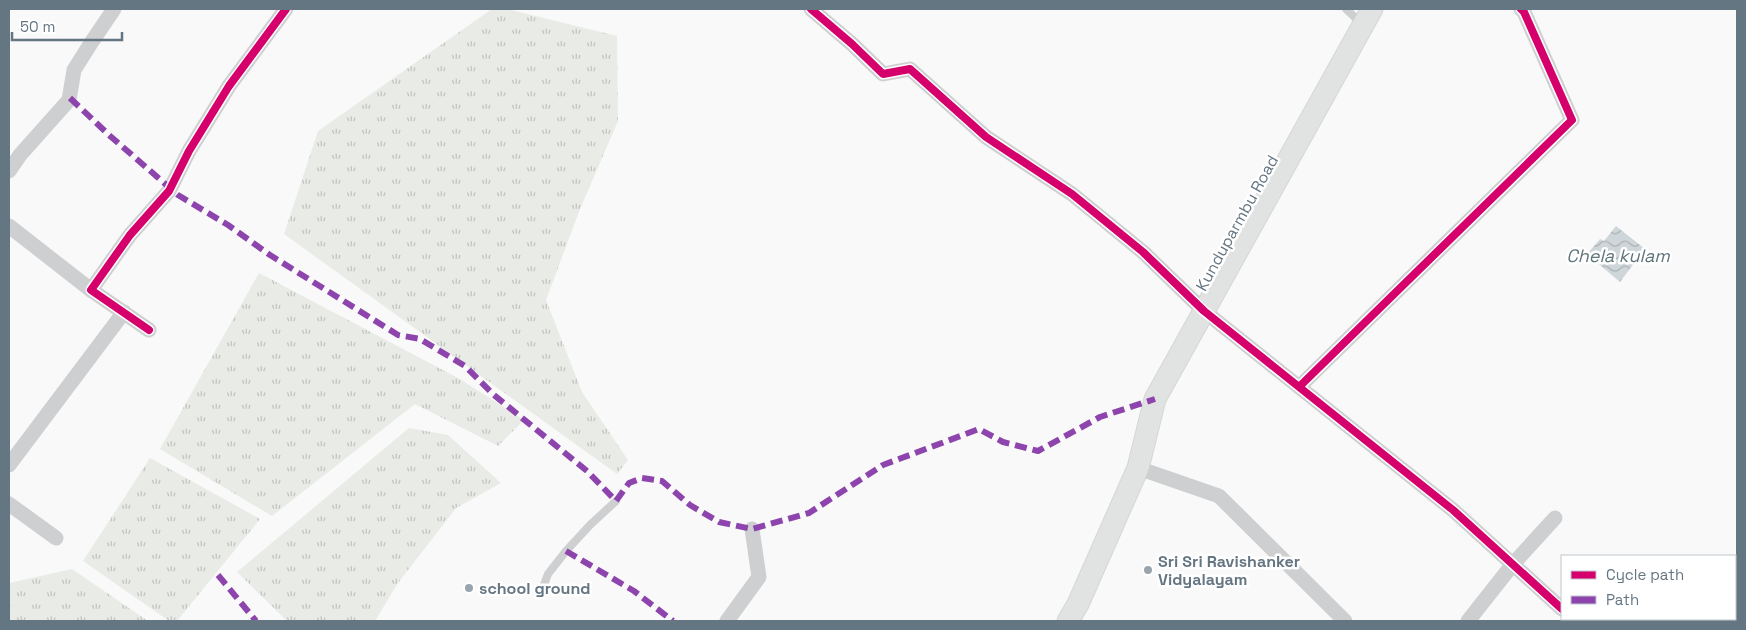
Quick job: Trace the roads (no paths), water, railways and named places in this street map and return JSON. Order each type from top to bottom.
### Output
[{"type":"main road","name":"Kunduparmbu Road","points":[[1068,621],[1078,604],[1138,468],[1156,398],[1367,17]]},
{"type":"street","points":[[9,171],[69,100],[74,70],[114,9]]},
{"type":"street","points":[[91,290],[130,235],[169,191],[189,151],[229,86],[286,9]]},
{"type":"street","points":[[811,9],[883,74],[910,70],[986,137],[1072,194],[1143,252],[1204,310],[1453,510],[1561,608]]},
{"type":"street","points":[[1300,386],[1572,120],[1521,9]]},
{"type":"street","points":[[9,226],[91,290],[150,330]]},
{"type":"street","points":[[9,465],[124,312]]},
{"type":"street","points":[[1138,468],[1219,496],[1345,621]]},
{"type":"street","points":[[9,504],[56,538]]},
{"type":"street","points":[[1468,621],[1513,564],[1555,518]]},
{"type":"street","points":[[727,621],[759,577],[752,529]]},
{"type":"lane","points":[[1346,9],[1367,17]]},
{"type":"lane","points":[[541,593],[548,574],[566,551],[616,501]]},
{"type":"water","name":"Chela kulam","points":[[1616,226],[1645,249],[1620,282],[1587,254],[1600,239],[1604,241]]},
{"type":"place","name":"Sri Sri Ravishanker Vidyalayam","points":[[1148,570]]},
{"type":"place","name":"school ground","points":[[469,588]]}]
